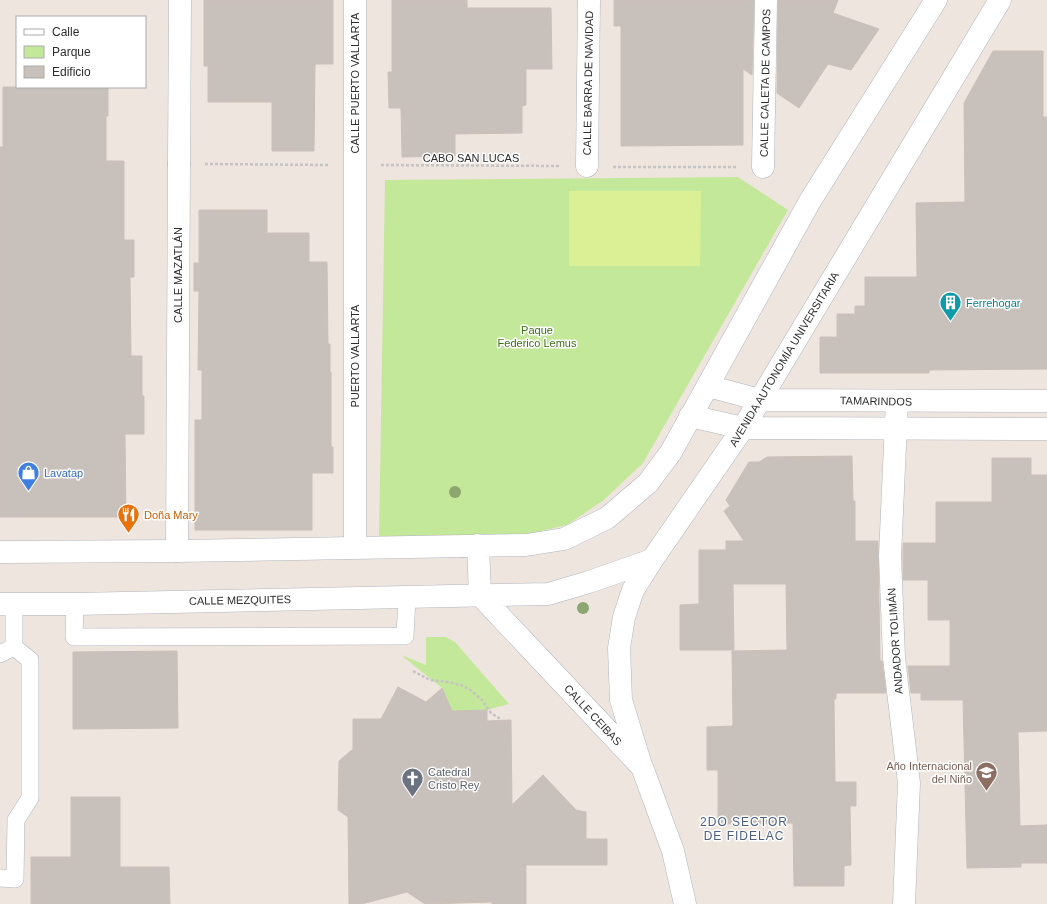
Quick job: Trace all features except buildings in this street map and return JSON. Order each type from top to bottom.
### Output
[{"type":"street","name":"CALLE MAZATLÁN","points":[[177,551],[180,0]]},
{"type":"street","name":"CALLE PUERTO VALLARTA","points":[[354,0],[355,165]]},
{"type":"street","name":"CALLE BARRA DE NAVIDAD","points":[[587,166],[589,0]]},
{"type":"street","name":"CALLE CALETA DE CAMPOS","points":[[763,167],[766,0]]},
{"type":"street","points":[[0,552],[177,551],[526,544],[564,540],[606,518],[648,483],[671,452],[810,201],[936,0]]},
{"type":"street","name":"AVENIDA AUTONOMÍA UNIVERSITARIA","points":[[642,766],[621,700],[618,648],[624,617],[633,590],[743,428],[1000,0]]},
{"type":"street","name":"PUERTO VALLARTA","points":[[355,165],[355,547]]},
{"type":"street","name":"TAMARINDOS","points":[[708,386],[760,400],[1047,401]]},
{"type":"street","name":"ANDADOR TOLIMÁN","points":[[896,401],[890,556],[894,658],[908,783],[904,904]]},
{"type":"street","points":[[690,416],[743,428],[1047,429]]},
{"type":"street","points":[[478,545],[480,595],[548,594],[589,582],[652,560]]},
{"type":"street","name":"CALLE MEZQUITES","points":[[7,604],[75,604],[480,595]]},
{"type":"street","name":"CALLE CEIBAS","points":[[480,595],[642,766],[673,851],[685,904]]},
{"type":"lane","points":[[75,604],[74,637],[405,636],[407,597]]},
{"type":"lane","points":[[0,878],[14,879],[16,820],[30,798],[30,660],[7,651],[7,604]]},
{"type":"path","name":"CABO SAN LUCAS","points":[[179,164],[763,167]]},
{"type":"path","points":[[413,671],[430,680],[461,685],[472,691],[483,701],[490,713],[502,720]]},
{"type":"green space","name":"Paque Federico Lemus","points":[[738,177],[788,210],[643,463],[604,500],[567,525],[524,535],[379,536],[385,180]]},
{"type":"green space","points":[[569,191],[701,191],[700,266],[569,266]]},
{"type":"green space","points":[[426,637],[446,637],[455,642],[509,704],[487,710],[452,711],[442,688],[401,655],[426,665]]},
{"type":"place","name":"Ferrehogar","points":[[951,322]]},
{"type":"place","name":"Lavatap","points":[[28,492]]},
{"type":"place","name":"Doña Mary","points":[[128,534]]},
{"type":"place","name":"Año Internacional del Niño","points":[[987,792]]},
{"type":"place","name":"Catedral Cristo Rey","points":[[412,798]]},
{"type":"district","name":"2DO SECTOR DE FIDELAC","points":[[744,829]]}]
